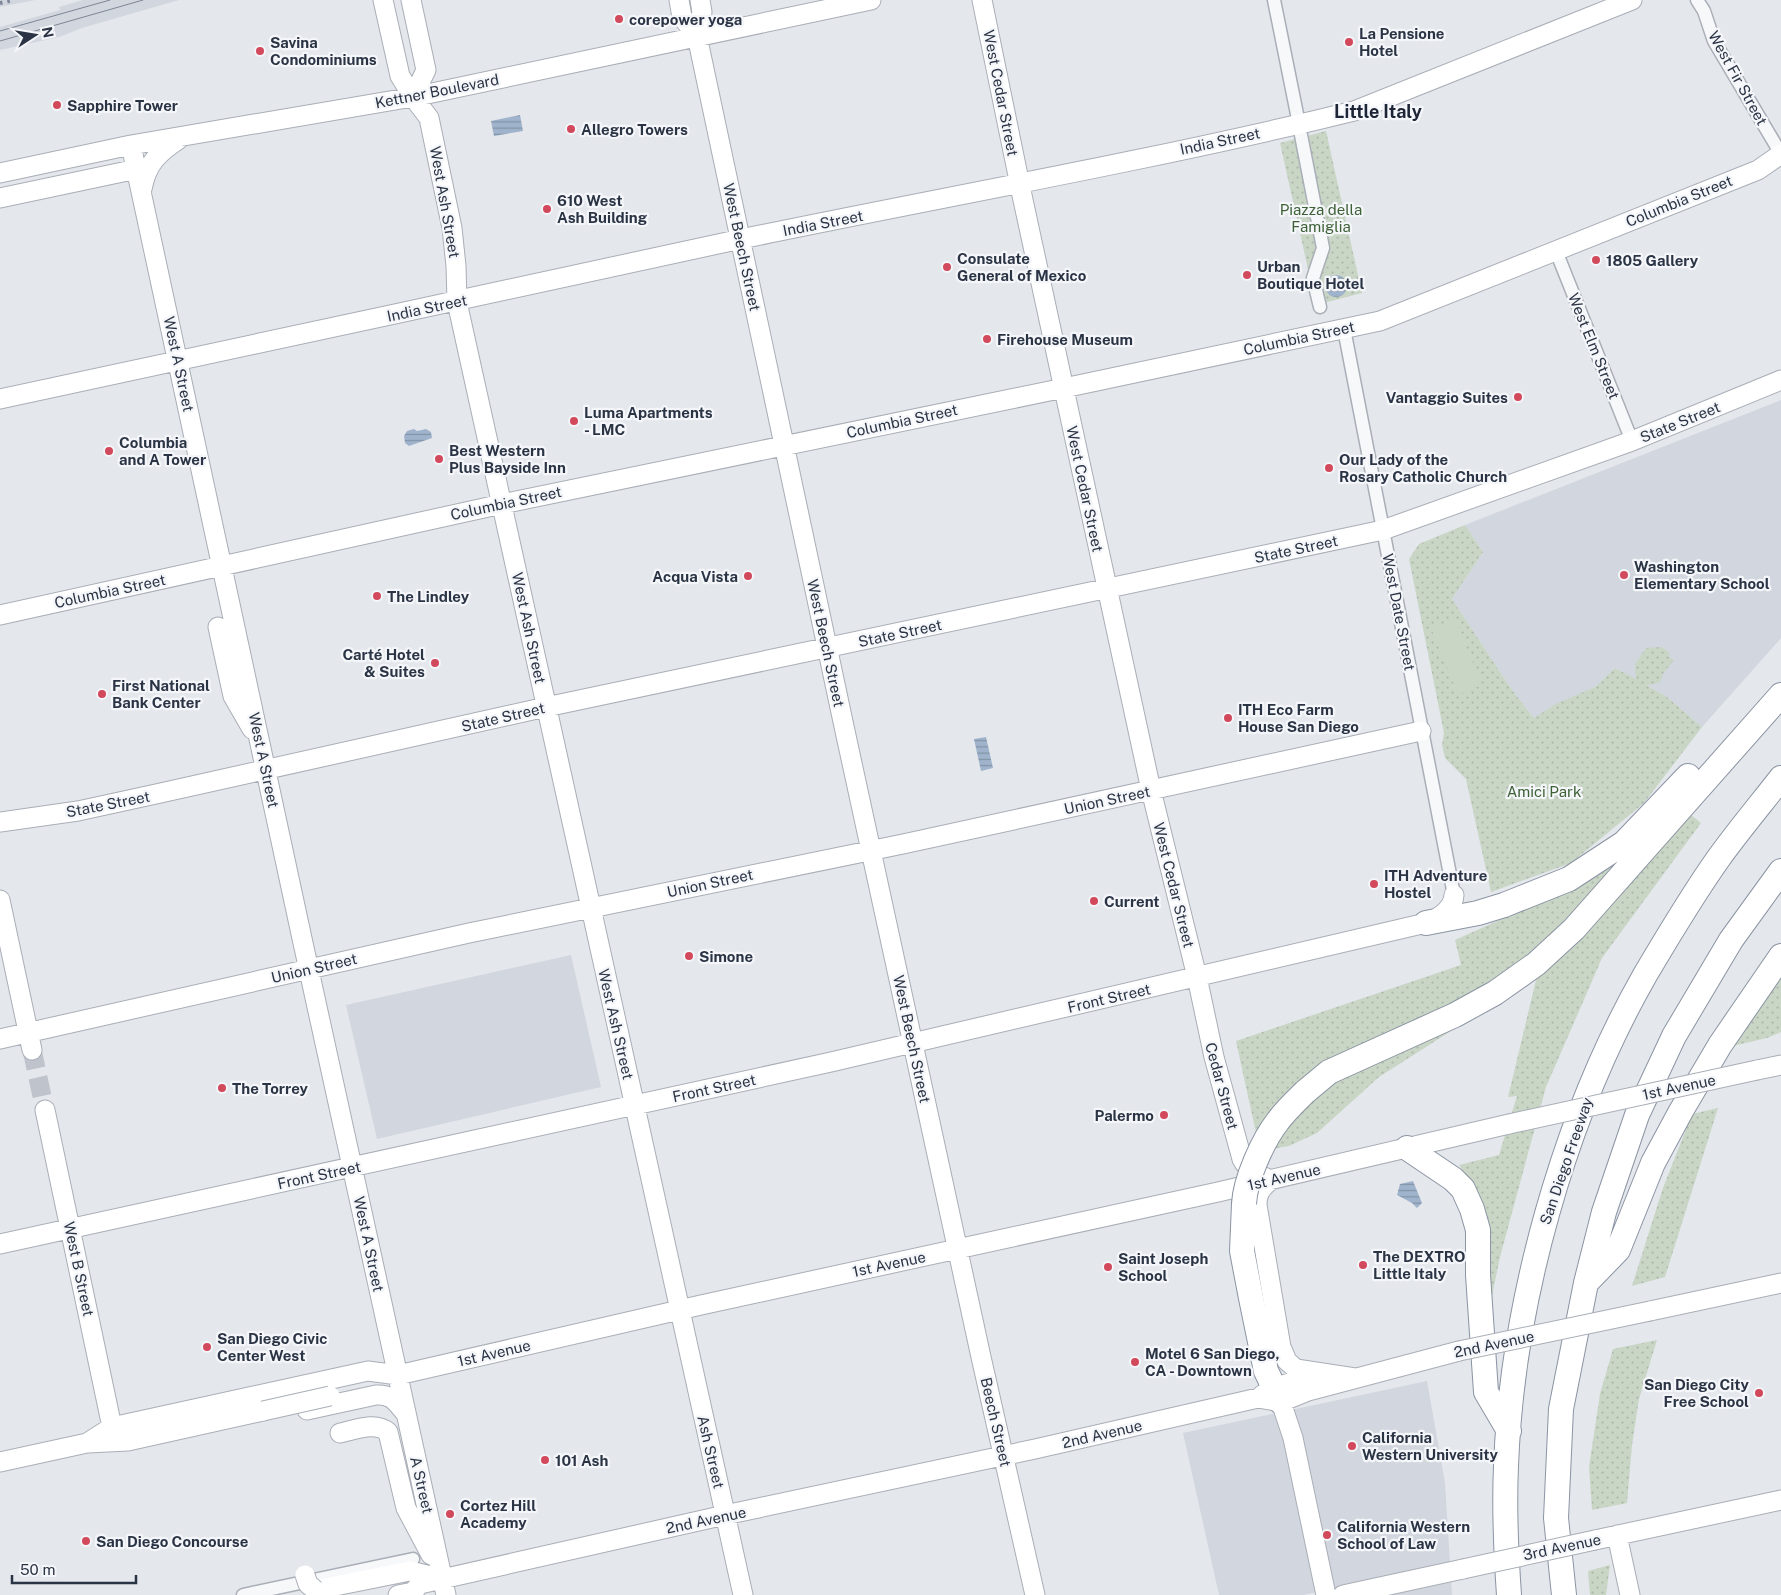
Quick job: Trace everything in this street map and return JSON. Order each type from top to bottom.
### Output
[{"type":"highway","points":[[1426,923],[1478,913],[1504,905],[1569,879],[1624,843],[1781,678]]},
{"type":"highway","points":[[1271,1396],[1242,1251],[1244,1192],[1255,1162],[1278,1121],[1305,1092],[1329,1072],[1455,1014],[1495,992],[1536,964],[1574,929],[1781,694]]},
{"type":"highway","name":"San Diego Freeway","points":[[1509,1595],[1506,1541],[1506,1466],[1513,1381],[1527,1298],[1544,1226],[1564,1159],[1586,1099],[1627,1009],[1672,930],[1719,858],[1781,778]]},
{"type":"highway","points":[[1564,1595],[1556,1518],[1561,1409],[1586,1283],[1604,1212],[1637,1115],[1674,1036],[1730,940],[1781,870]]},
{"type":"highway","points":[[1586,1283],[1618,1250],[1653,1163],[1681,1111],[1720,1045],[1781,956]]},
{"type":"highway","points":[[1407,1148],[1454,1179],[1463,1189],[1472,1209],[1478,1230],[1478,1275],[1486,1392],[1509,1430]]},
{"type":"main road","name":"West Ash Street","points":[[383,0],[400,76],[429,118],[438,155],[452,228],[457,302],[679,1310]]},
{"type":"main road","points":[[410,0],[426,70],[413,97]]},
{"type":"main road","name":"West Beech Street","points":[[679,0],[682,17],[697,36]]},
{"type":"main road","name":"West Beech Street","points":[[700,0],[702,12],[697,36],[827,648],[958,1249]]},
{"type":"main road","name":"Kettner Boulevard","points":[[0,173],[131,145],[413,97],[872,0]]},
{"type":"main road","name":"West Cedar Street","points":[[982,0],[1019,184],[1151,790],[1197,977]]},
{"type":"main road","name":"India Street","points":[[0,399],[740,240],[1300,129],[1354,111],[1632,0]]},
{"type":"main road","points":[[141,191],[148,166],[162,151],[184,136]]},
{"type":"main road","name":"West A Street","points":[[131,145],[308,968],[398,1375]]},
{"type":"main road","name":"Columbia Street","points":[[0,615],[502,504],[1064,388],[1380,320],[1758,170],[1781,154]]},
{"type":"main road","points":[[0,198],[137,169]]},
{"type":"main road","name":"State Street","points":[[0,822],[78,811],[546,708],[1384,530],[1632,441],[1781,380]]},
{"type":"main road","points":[[218,627],[234,696],[260,742]]},
{"type":"main road","name":"Union Street","points":[[0,1039],[30,1041],[183,999],[308,968],[871,850],[1422,731]]},
{"type":"main road","name":"Front Street","points":[[0,1244],[913,1044],[1426,923],[1440,917],[1448,909],[1454,895]]},
{"type":"main road","points":[[0,900],[30,1041]]},
{"type":"main road","name":"Cedar Street","points":[[1197,977],[1214,1057],[1242,1160],[1256,1174],[1271,1180]]},
{"type":"main road","name":"1st Avenue","points":[[0,1462],[87,1443],[112,1427],[368,1370],[398,1375],[679,1310],[1271,1180],[1509,1124],[1781,1065]]},
{"type":"main road","name":"West B Street","points":[[45,1110],[112,1427]]},
{"type":"main road","points":[[1271,1180],[1261,1188],[1257,1196],[1257,1205],[1281,1347],[1287,1361],[1291,1366],[1300,1371],[1355,1378]]},
{"type":"main road","name":"Beech Street","points":[[958,1249],[1035,1595]]},
{"type":"main road","name":"2nd Avenue","points":[[445,1587],[725,1515],[1004,1456],[1271,1396],[1300,1380],[1355,1378],[1459,1351],[1781,1283]]},
{"type":"main road","name":"Ash Street","points":[[679,1310],[743,1595]]},
{"type":"main road","points":[[87,1443],[128,1441],[371,1387],[398,1375]]},
{"type":"main road","name":"A Street","points":[[398,1375],[445,1587]]},
{"type":"main road","points":[[253,1397],[290,1410],[304,1411],[376,1395],[385,1395],[395,1400],[406,1414]]},
{"type":"main road","points":[[1271,1396],[1293,1438],[1326,1595]]},
{"type":"main road","points":[[340,1433],[373,1426],[383,1428],[388,1432],[406,1508],[445,1587]]},
{"type":"main road","name":"3rd Avenue","points":[[1343,1595],[1781,1500]]},
{"type":"main road","points":[[1617,1535],[1630,1595]]},
{"type":"main road","points":[[305,1575],[308,1584],[315,1590],[418,1577],[445,1587]]},
{"type":"main road","points":[[418,1577],[445,1587]]},
{"type":"main road","points":[[347,1595],[411,1581],[418,1577]]},
{"type":"main road","points":[[398,1595],[412,1592],[418,1577]]},
{"type":"street","points":[[1274,0],[1323,248],[1313,278],[1320,306]]},
{"type":"street","name":"West Fir Street","points":[[1698,0],[1704,11],[1714,41],[1781,154]]},
{"type":"street","name":"West Elm Street","points":[[1556,251],[1632,441]]},
{"type":"street","name":"West Date Street","points":[[1344,329],[1454,895]]},
{"type":"street","points":[[243,1595],[418,1577]]},
{"type":"shaded area","points":[[0,0],[35,0],[0,7]]},
{"type":"shaded area","points":[[83,0],[179,0],[82,28],[59,37],[0,50],[0,27],[60,10],[59,7]]},
{"type":"shaded area","name":"Washington Elementary School","points":[[1781,400],[1781,638],[1702,727],[1666,696],[1615,668],[1595,687],[1534,718],[1512,690],[1452,599],[1483,552],[1465,525]]},
{"type":"shaded area","points":[[571,955],[601,1087],[377,1139],[346,1005]]},
{"type":"shaded area","name":"California Western School of Law","points":[[1427,1381],[1445,1483],[1452,1595],[1347,1595],[1345,1586],[1303,1595],[1219,1595],[1183,1433]]},
{"type":"green space","name":"Piazza della Famiglia","points":[[1326,131],[1362,293],[1316,305],[1280,143]]},
{"type":"green space","name":"Amici Park","points":[[1465,525],[1483,552],[1452,599],[1512,690],[1534,718],[1556,704],[1595,687],[1615,668],[1636,679],[1635,664],[1646,648],[1661,647],[1670,653],[1668,656],[1674,660],[1662,675],[1659,683],[1646,685],[1666,696],[1702,727],[1644,803],[1571,863],[1491,892],[1466,779],[1445,758],[1442,745],[1444,733],[1409,559],[1419,544]]},
{"type":"green space","points":[[1455,619],[1482,685],[1458,695],[1431,628]]},
{"type":"green space","points":[[1685,810],[1701,823],[1602,958],[1546,1087],[1500,1257],[1488,1315],[1471,1183],[1459,1165],[1499,1155],[1517,1096],[1508,1097],[1537,976],[1379,1077],[1317,1133],[1289,1146],[1260,1151],[1236,1041],[1461,965],[1455,940],[1564,891],[1644,830],[1609,873],[1557,930],[1525,957],[1478,989],[1413,1023],[1342,1075],[1487,1003]]},
{"type":"green space","points":[[1781,968],[1781,1032],[1767,1038],[1728,1047]]},
{"type":"green space","points":[[1718,1108],[1665,1277],[1632,1286],[1663,1188],[1692,1114]]},
{"type":"green space","points":[[1657,1340],[1639,1399],[1632,1445],[1627,1503],[1592,1510],[1589,1467],[1600,1394],[1613,1349]]},
{"type":"green space","points":[[1610,1565],[1606,1595],[1590,1595],[1588,1571]]},
{"type":"water","points":[[520,115],[523,131],[494,136],[491,121]]},
{"type":"water","points":[[1336,275],[1344,278],[1347,286],[1344,294],[1336,297],[1328,294],[1325,286],[1328,278]]},
{"type":"water","points":[[414,429],[417,431],[426,429],[431,432],[432,438],[409,446],[405,443],[404,436],[407,431]]},
{"type":"water","points":[[986,737],[993,768],[981,771],[974,739]]},
{"type":"water","points":[[1413,1181],[1422,1203],[1417,1208],[1397,1195],[1400,1184]]},
{"type":"tunnel","points":[[32,1050],[45,1110]]},
{"type":"tram line","points":[[0,31],[110,0]]},
{"type":"tram line","points":[[0,41],[143,0]]},
{"type":"railway","points":[[0,3],[14,0]]},
{"type":"place","name":"corepower yoga","points":[[619,19]]},
{"type":"place","name":"La Pensione Hotel","points":[[1349,42]]},
{"type":"place","name":"Savina Condominiums","points":[[260,51]]},
{"type":"place","name":"Sapphire Tower","points":[[57,105]]},
{"type":"place","name":"Allegro Towers","points":[[571,129]]},
{"type":"place","name":"610 West Ash Building","points":[[547,209]]},
{"type":"place","name":"1805 Gallery","points":[[1596,260]]},
{"type":"place","name":"Consulate General of Mexico","points":[[947,267]]},
{"type":"place","name":"Urban Boutique Hotel","points":[[1247,275]]},
{"type":"place","name":"Firehouse Museum","points":[[987,339]]},
{"type":"place","name":"Vantaggio Suites","points":[[1518,397]]},
{"type":"place","name":"Luma Apartments - LMC","points":[[574,421]]},
{"type":"place","name":"Columbia and A Tower","points":[[109,451]]},
{"type":"place","name":"Best Western Plus Bayside Inn","points":[[439,459]]},
{"type":"place","name":"Our Lady of the Rosary Catholic Church","points":[[1329,468]]},
{"type":"place","name":"Washington Elementary School","points":[[1624,575]]},
{"type":"place","name":"Acqua Vista","points":[[748,576]]},
{"type":"place","name":"The Lindley","points":[[377,596]]},
{"type":"place","name":"Carté Hotel & Suites","points":[[435,663]]},
{"type":"place","name":"First National Bank Center","points":[[102,694]]},
{"type":"place","name":"ITH Eco Farm House San Diego","points":[[1228,718]]},
{"type":"place","name":"ITH Adventure Hostel","points":[[1374,884]]},
{"type":"place","name":"Current","points":[[1094,901]]},
{"type":"place","name":"Simone","points":[[689,956]]},
{"type":"place","name":"The Torrey","points":[[222,1088]]},
{"type":"place","name":"Palermo","points":[[1164,1115]]},
{"type":"place","name":"The DEXTRO Little Italy","points":[[1363,1265]]},
{"type":"place","name":"Saint Joseph School","points":[[1108,1267]]},
{"type":"place","name":"San Diego Civic Center West","points":[[207,1347]]},
{"type":"place","name":"Motel 6 San Diego, CA - Downtown","points":[[1135,1362]]},
{"type":"place","name":"San Diego City Free School","points":[[1759,1393]]},
{"type":"place","name":"California Western University","points":[[1352,1446]]},
{"type":"place","name":"101 Ash","points":[[545,1460]]},
{"type":"place","name":"Cortez Hill Academy","points":[[450,1514]]},
{"type":"place","name":"California Western School of Law","points":[[1327,1535]]},
{"type":"place","name":"San Diego Concourse","points":[[86,1541]]},
{"type":"district","name":"Little Italy","points":[[1378,111]]}]
